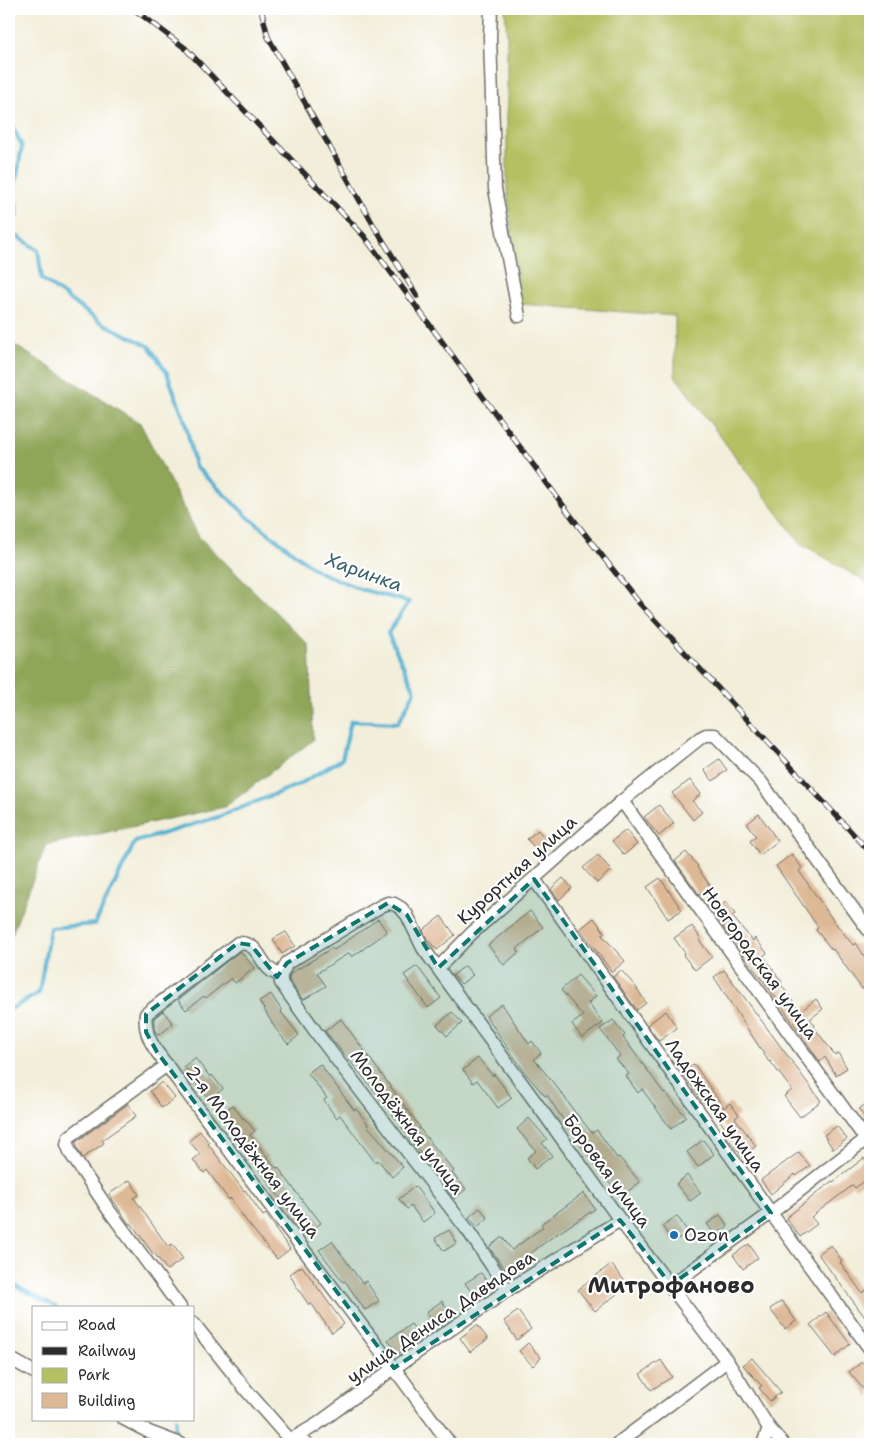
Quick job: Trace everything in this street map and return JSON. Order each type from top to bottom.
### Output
[{"type":"street","points":[[491,9],[490,36],[495,189],[519,316]]},
{"type":"street","name":"Курортная улица","points":[[438,968],[472,933],[622,801],[706,735],[715,735],[761,782],[870,932]]},
{"type":"street","name":"Новгородская улица","points":[[622,801],[869,1140]]},
{"type":"street","name":"Ладожская улица","points":[[534,879],[870,1349]]},
{"type":"street","name":"Боровая улица","points":[[280,975],[287,964],[381,906],[388,904],[401,908],[407,916],[422,948],[620,1220],[728,1361],[769,1428],[782,1444]]},
{"type":"street","name":"2-я Молодёжная улица","points":[[280,975],[271,972],[267,968],[251,945],[238,943],[146,1014],[146,1032],[150,1042],[167,1066],[450,1444]]},
{"type":"street","name":"Молодёжная улица","points":[[280,975],[281,983],[321,1039],[469,1232],[508,1290]]},
{"type":"street","points":[[167,1066],[69,1137],[67,1144],[71,1154],[108,1209],[179,1306]]},
{"type":"street","points":[[671,1285],[869,1140]]},
{"type":"street","name":"улица Дениса Давыдова","points":[[287,1442],[316,1425],[394,1368],[508,1290],[620,1220]]},
{"type":"street","points":[[195,1325],[287,1442],[307,1444]]},
{"type":"street","points":[[9,1358],[32,1371]]},
{"type":"street","points":[[617,1444],[728,1361]]},
{"type":"street","points":[[126,1420],[149,1432],[181,1444]]},
{"type":"street","points":[[763,1444],[769,1428]]},
{"type":"highlighted area","points":[[534,879],[771,1213],[671,1285],[620,1220],[394,1368],[157,1052],[146,1032],[146,1014],[238,943],[251,945],[277,977],[287,963],[388,903],[407,915],[438,968]]},
{"type":"green space","points":[[505,9],[870,9],[870,584],[800,543],[675,376],[675,316],[520,304],[507,187],[507,36]]},
{"type":"green space","points":[[9,339],[11,343],[140,423],[199,537],[309,645],[313,740],[225,807],[46,845],[9,942]]},
{"type":"building","points":[[719,759],[727,770],[713,781],[704,770]]},
{"type":"building","points":[[690,780],[701,794],[692,801],[702,812],[693,820],[672,793]]},
{"type":"building","points":[[659,805],[674,823],[659,836],[644,817]]},
{"type":"building","points":[[759,814],[778,841],[760,855],[750,841],[756,836],[747,824]]},
{"type":"building","points":[[538,830],[551,845],[540,854],[527,839]]},
{"type":"building","points":[[626,830],[637,844],[624,855],[612,841]]},
{"type":"building","points":[[686,852],[698,866],[711,887],[699,894],[675,861]]},
{"type":"building","points":[[792,854],[802,868],[799,871],[833,920],[853,945],[856,943],[870,965],[870,983],[862,989],[833,949],[816,930],[818,927],[776,866]]},
{"type":"building","points":[[598,855],[611,870],[597,883],[583,868]]},
{"type":"building","points":[[563,878],[572,888],[559,900],[551,889]]},
{"type":"building","points":[[660,878],[682,910],[668,919],[647,887]]},
{"type":"building","points":[[726,902],[735,914],[732,916],[753,941],[755,938],[767,953],[763,956],[782,982],[780,983],[800,1012],[816,999],[823,1009],[810,1019],[815,1025],[813,1026],[835,1055],[838,1053],[847,1068],[836,1075],[825,1057],[820,1062],[713,911]]},
{"type":"building","points":[[530,911],[543,927],[517,949],[519,952],[504,965],[488,945]]},
{"type":"building","points":[[441,916],[455,935],[437,950],[427,939],[423,930]]},
{"type":"building","points":[[594,918],[605,933],[602,935],[625,961],[612,972],[580,929]]},
{"type":"building","points":[[378,919],[387,932],[352,957],[349,953],[317,973],[326,986],[303,1000],[289,980],[290,974],[332,948],[334,950]]},
{"type":"building","points":[[692,926],[701,939],[699,940],[712,957],[695,970],[683,955],[685,953],[674,938]]},
{"type":"building","points":[[286,932],[295,946],[282,954],[273,939]]},
{"type":"building","points":[[240,951],[255,968],[235,983],[231,978],[206,998],[204,996],[186,1010],[178,1000]]},
{"type":"building","points":[[417,966],[441,998],[428,1008],[404,975]]},
{"type":"building","points":[[465,966],[473,975],[461,984],[453,975]]},
{"type":"building","points":[[621,970],[636,987],[646,1003],[637,1010],[613,977]]},
{"type":"building","points":[[724,970],[821,1101],[800,1117],[784,1096],[792,1090],[769,1062],[714,977]]},
{"type":"building","points":[[578,975],[596,996],[588,1003],[603,1023],[582,1038],[572,1024],[583,1016],[561,990]]},
{"type":"building","points":[[271,994],[281,1012],[299,1035],[288,1044],[275,1028],[259,1001]]},
{"type":"building","points":[[502,1004],[529,1044],[532,1041],[541,1053],[534,1059],[576,1114],[592,1133],[597,1130],[617,1158],[619,1157],[640,1182],[621,1197],[597,1168],[579,1142],[581,1141],[562,1118],[547,1095],[545,1096],[526,1074],[486,1016]]},
{"type":"building","points":[[163,1011],[173,1024],[159,1035],[155,1031],[154,1018]]},
{"type":"building","points":[[666,1011],[677,1028],[659,1041],[647,1025]]},
{"type":"building","points":[[452,1012],[462,1023],[447,1036],[437,1025]]},
{"type":"building","points":[[341,1019],[419,1128],[454,1171],[452,1173],[466,1189],[454,1199],[442,1183],[444,1182],[409,1139],[386,1105],[325,1031]]},
{"type":"building","points":[[613,1020],[625,1035],[623,1037],[664,1093],[686,1117],[671,1129],[642,1089],[638,1093],[626,1076],[629,1074],[616,1059],[620,1056],[600,1029]]},
{"type":"building","points":[[195,1058],[210,1077],[212,1075],[223,1089],[209,1099],[184,1066]]},
{"type":"building","points":[[478,1058],[493,1076],[494,1074],[512,1098],[498,1108],[477,1080],[473,1083],[463,1070]]},
{"type":"building","points":[[320,1064],[354,1110],[356,1109],[367,1125],[403,1167],[392,1177],[378,1160],[375,1162],[340,1115],[336,1118],[324,1100],[327,1098],[308,1073]]},
{"type":"building","points":[[694,1064],[724,1108],[730,1103],[739,1115],[735,1118],[756,1146],[743,1157],[726,1136],[730,1134],[682,1073]]},
{"type":"building","points":[[162,1082],[175,1098],[162,1108],[150,1091]]},
{"type":"building","points":[[870,1101],[870,1125],[859,1109]]},
{"type":"building","points":[[128,1104],[136,1116],[102,1140],[104,1143],[83,1158],[76,1142]]},
{"type":"building","points":[[233,1105],[255,1131],[250,1135],[276,1168],[278,1167],[321,1223],[307,1234],[219,1114]]},
{"type":"building","points":[[529,1118],[547,1139],[542,1143],[552,1156],[535,1169],[527,1158],[536,1151],[517,1129]]},
{"type":"building","points":[[837,1126],[847,1139],[833,1149],[824,1135]]},
{"type":"building","points":[[200,1131],[263,1216],[266,1214],[290,1249],[277,1259],[207,1170],[204,1173],[193,1160],[200,1154],[189,1141]]},
{"type":"building","points":[[703,1140],[714,1154],[698,1167],[687,1152]]},
{"type":"building","points":[[799,1152],[810,1166],[796,1176],[795,1174],[771,1194],[761,1180]]},
{"type":"building","points":[[864,1158],[870,1166],[870,1177],[855,1188],[853,1185],[811,1217],[817,1224],[800,1237],[786,1218]]},
{"type":"building","points":[[687,1175],[701,1193],[690,1201],[676,1184]]},
{"type":"building","points":[[130,1180],[139,1195],[134,1198],[168,1247],[172,1244],[183,1259],[167,1270],[131,1223],[129,1224],[109,1194]]},
{"type":"building","points":[[415,1186],[435,1213],[423,1222],[411,1206],[407,1209],[399,1199]]},
{"type":"building","points":[[584,1193],[595,1209],[548,1240],[507,1272],[489,1247],[502,1237],[512,1250],[543,1227],[541,1224]]},
{"type":"building","points":[[480,1208],[488,1218],[477,1227],[469,1217]]},
{"type":"building","points":[[720,1215],[728,1226],[715,1235],[707,1224]]},
{"type":"building","points":[[677,1216],[688,1232],[673,1242],[662,1226]]},
{"type":"building","points":[[449,1230],[457,1243],[444,1251],[435,1238]]},
{"type":"building","points":[[332,1241],[362,1283],[366,1281],[379,1301],[365,1310],[345,1281],[343,1282],[319,1250]]},
{"type":"building","points":[[749,1244],[758,1258],[743,1269],[733,1255]]},
{"type":"building","points":[[831,1245],[842,1261],[840,1262],[862,1293],[870,1287],[870,1324],[818,1254]]},
{"type":"building","points":[[611,1264],[624,1280],[613,1288],[617,1294],[595,1311],[578,1290]]},
{"type":"building","points":[[302,1266],[344,1324],[332,1333],[311,1303],[309,1305],[290,1274]]},
{"type":"building","points":[[481,1273],[490,1286],[474,1296],[465,1283]]},
{"type":"building","points":[[442,1301],[451,1314],[434,1325],[426,1312]]},
{"type":"building","points":[[782,1301],[796,1321],[785,1329],[770,1309]]},
{"type":"building","points":[[518,1311],[531,1329],[517,1340],[504,1321]]},
{"type":"building","points":[[826,1312],[850,1344],[835,1357],[810,1325]]},
{"type":"building","points":[[411,1324],[421,1338],[398,1354],[388,1340]]},
{"type":"building","points":[[477,1325],[488,1339],[470,1352],[460,1338]]},
{"type":"building","points":[[528,1343],[541,1358],[533,1366],[519,1351]]},
{"type":"building","points":[[752,1358],[781,1392],[770,1401],[759,1388],[762,1386],[743,1365]]},
{"type":"building","points":[[661,1360],[672,1377],[651,1390],[640,1374]]},
{"type":"building","points":[[862,1362],[870,1373],[870,1397],[849,1372]]},
{"type":"waterway","name":"Харинка","points":[[9,119],[22,146],[14,193],[18,215],[9,222]]},
{"type":"waterway","name":"Харинка","points":[[9,231],[38,250],[42,279],[100,322],[149,346],[167,373],[185,421],[195,466],[248,517],[317,571],[360,589],[409,602],[388,633],[415,691],[398,723],[351,721],[342,759],[300,784],[218,817],[135,842],[95,924],[50,928],[39,993],[9,1010]]},
{"type":"waterway","name":"Харинка","points":[[9,1281],[54,1306]]},
{"type":"waterway","name":"Харинка","points":[[175,1432],[176,1420]]},
{"type":"railway","points":[[134,9],[185,48],[364,236],[577,524],[640,604],[870,852]]},
{"type":"railway","points":[[261,9],[268,37],[374,226],[417,296]]},
{"type":"place","name":"Ozon","points":[[674,1235]]},
{"type":"district","name":"Митрофаново","points":[[671,1285]]}]
